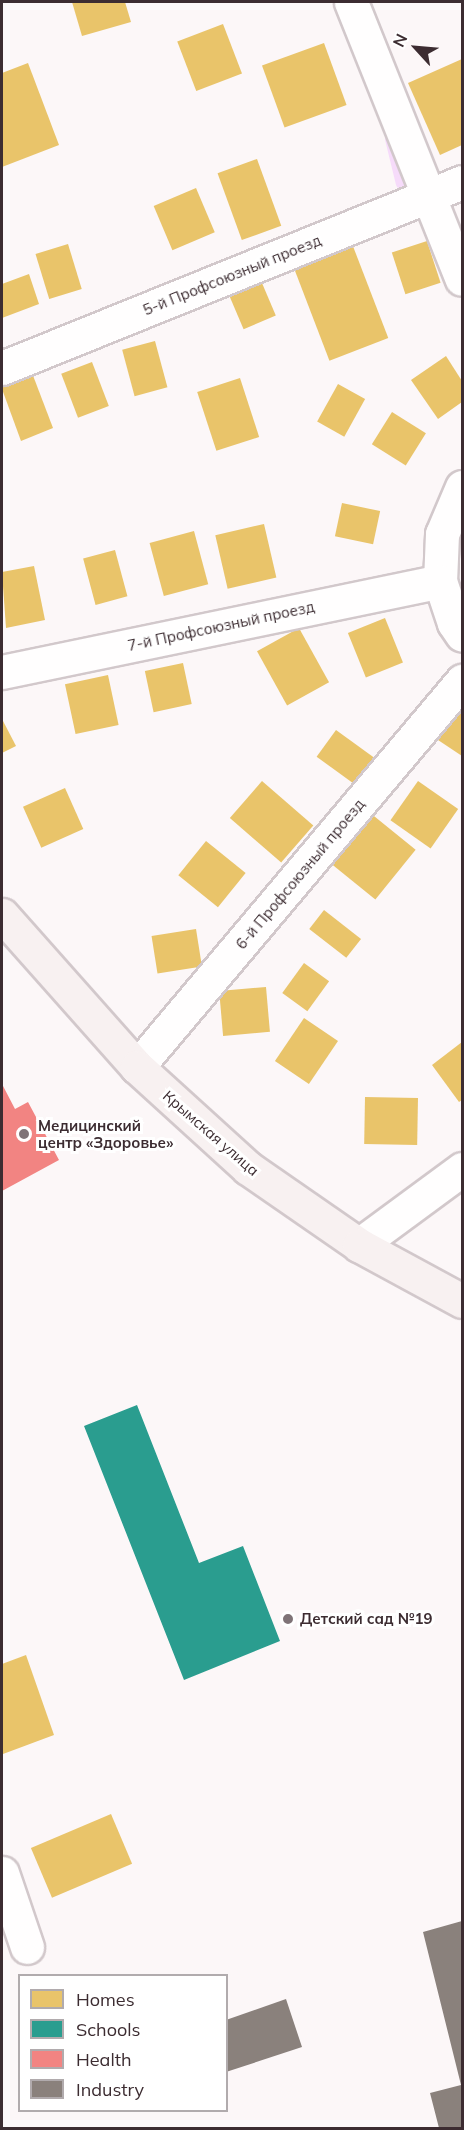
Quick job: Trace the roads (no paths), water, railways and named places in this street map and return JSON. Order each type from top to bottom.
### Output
[{"type":"main road","name":"Крымская улица","points":[[2,915],[137,1067],[248,1168],[359,1245],[462,1301]]},
{"type":"street","points":[[351,2],[462,279]]},
{"type":"street","name":"5-й Профсоюзный проезд","points":[[2,368],[462,183]]},
{"type":"street","points":[[462,487],[442,534],[440,580],[454,623],[462,635]]},
{"type":"street","name":"7-й Профсоюзный проезд","points":[[2,672],[440,580]]},
{"type":"street","name":"6-й Профсоюзный проезд","points":[[137,1067],[462,681]]},
{"type":"street","points":[[359,1245],[462,1169]]},
{"type":"street","points":[[2,1873],[27,1947]]},
{"type":"waterway","points":[[390,139],[401,184]]},
{"type":"place","name":"Медицинский центр «Здоровье»","points":[[24,1134]]},
{"type":"place","name":"Детский сад №19","points":[[288,1619]]}]
